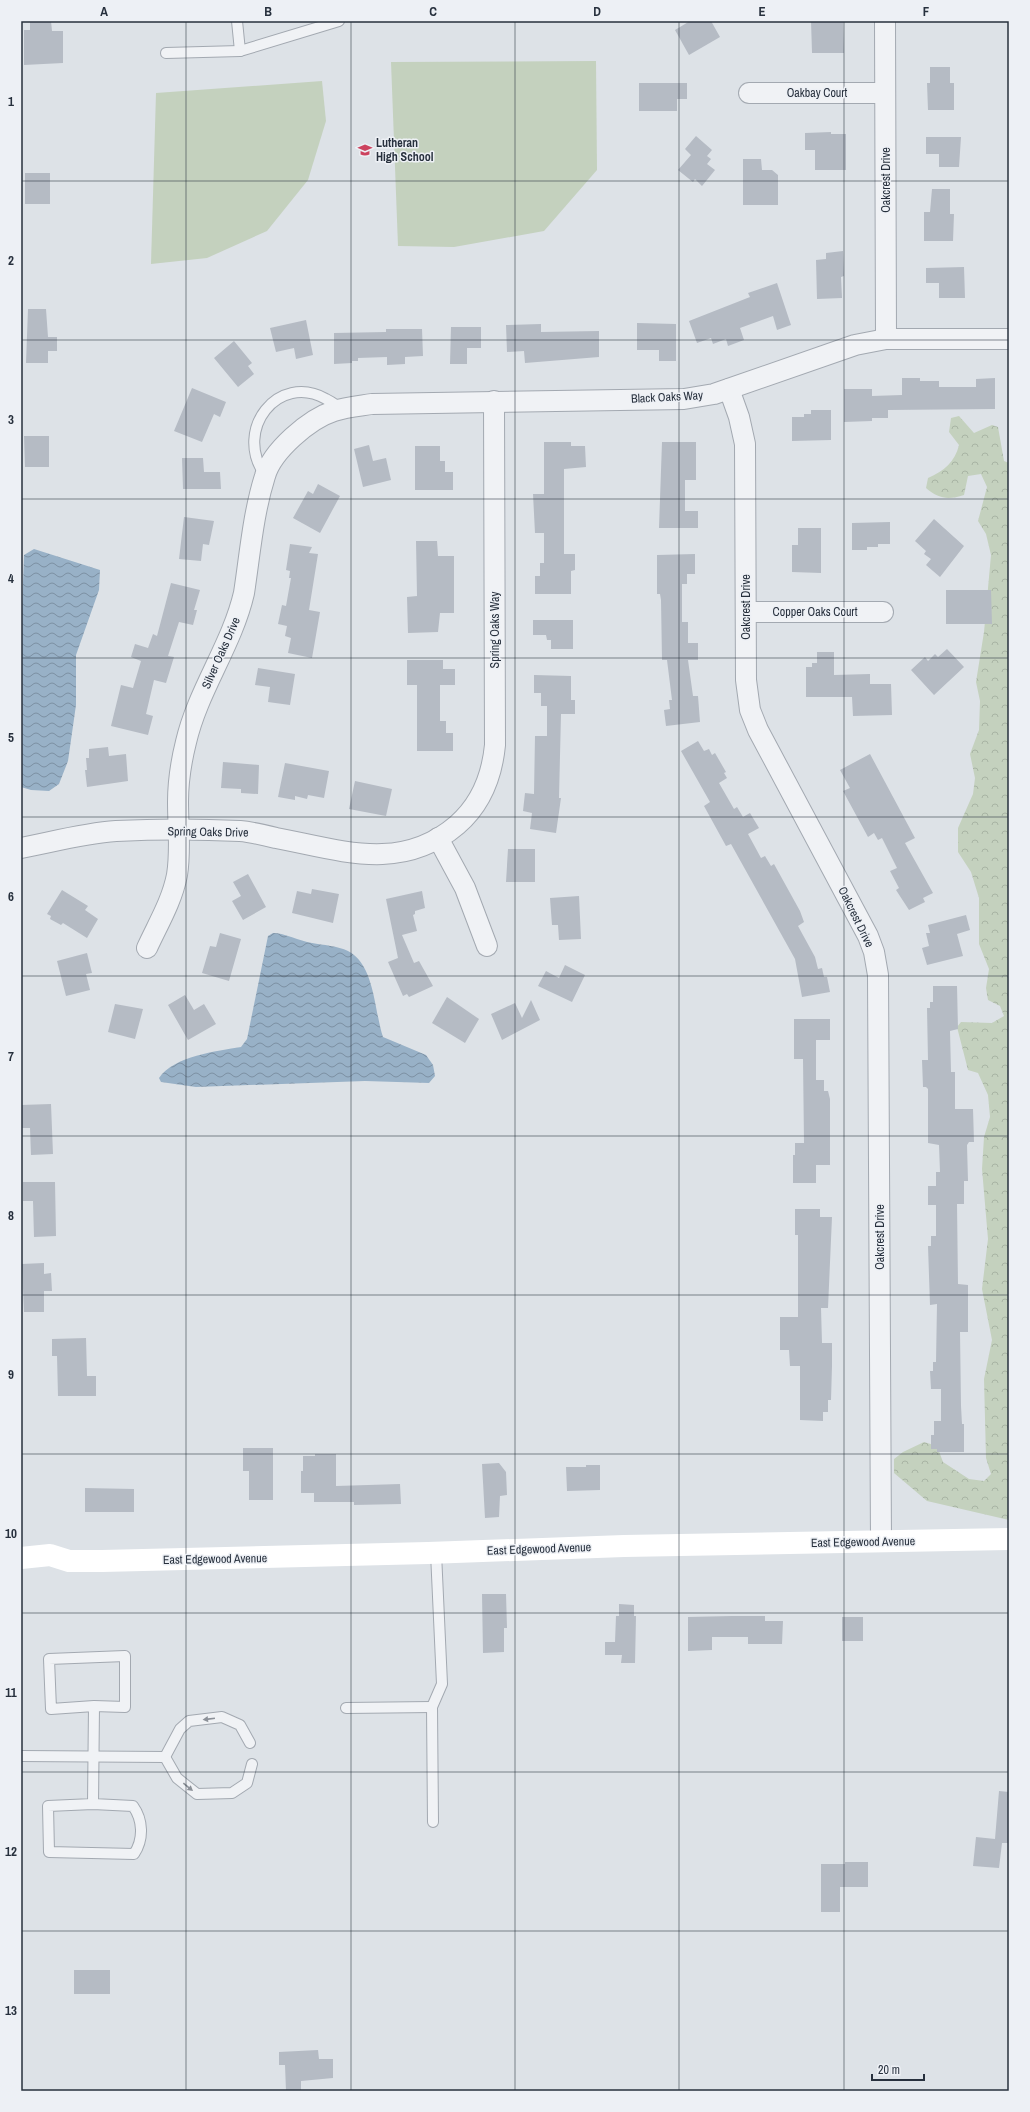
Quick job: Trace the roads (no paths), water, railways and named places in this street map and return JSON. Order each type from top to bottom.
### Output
[{"type":"main road","name":"East Edgewood Avenue","points":[[69,1561],[436,1553],[624,1546],[1009,1539]]},
{"type":"main road","points":[[21,1558],[50,1555],[69,1561]]},
{"type":"main road","points":[[21,1572],[51,1569],[69,1561]]},
{"type":"street","name":"Oakcrest Drive","points":[[885,21],[886,339]]},
{"type":"street","name":"Oakbay Court","points":[[749,93],[885,93]]},
{"type":"street","name":"Black Oaks Way","points":[[341,410],[372,404],[684,399],[714,394],[855,345],[886,339],[1009,339]]},
{"type":"street","name":"Oakcrest Drive","points":[[729,389],[739,416],[745,444],[746,686],[753,720],[868,936],[877,969],[879,987],[881,1541]]},
{"type":"street","name":"Spring Oaks Way","points":[[438,838],[464,819],[478,800],[489,778],[494,753],[494,401]]},
{"type":"street","name":"Silver Oaks Drive","points":[[147,948],[173,891],[178,865],[180,776],[186,742],[196,711],[240,608],[244,593],[259,497],[265,475],[280,452],[304,427],[325,415],[341,410]]},
{"type":"street","name":"Copper Oaks Court","points":[[746,612],[883,612]]},
{"type":"street","name":"Spring Oaks Drive","points":[[21,848],[116,831],[178,830],[252,832],[361,854],[393,855],[424,846],[438,838]]},
{"type":"street","points":[[438,838],[465,888],[487,946]]},
{"type":"lane","points":[[237,21],[240,51]]},
{"type":"lane","points":[[166,53],[240,51],[339,21]]},
{"type":"lane","points":[[265,475],[256,461],[253,441],[257,423],[271,404],[285,396],[299,392],[322,397],[338,406],[341,410]]},
{"type":"lane","points":[[433,1822],[432,1708],[442,1684],[436,1553]]},
{"type":"lane","points":[[125,1656],[125,1708],[94,1706],[51,1709],[49,1659],[125,1656]]},
{"type":"lane","points":[[93,1804],[94,1706]]},
{"type":"lane","points":[[346,1708],[432,1708]]},
{"type":"lane","points":[[165,1757],[180,1729],[189,1721],[222,1717],[240,1725],[250,1743]]},
{"type":"lane","points":[[21,1756],[165,1757]]},
{"type":"lane","points":[[165,1757],[177,1778],[197,1794],[232,1793],[247,1783],[252,1764]]},
{"type":"lane","points":[[93,1804],[133,1806],[140,1815],[141,1844],[134,1854],[49,1852],[48,1806],[93,1804]]},
{"type":"water","points":[[34,549],[100,570],[99,590],[76,655],[76,705],[68,761],[59,784],[49,791],[31,790],[21,787],[21,636],[24,555]]},
{"type":"water","points":[[273,933],[282,934],[307,942],[340,948],[348,951],[357,958],[369,977],[383,1037],[426,1055],[433,1065],[435,1076],[429,1083],[365,1081],[196,1087],[161,1082],[159,1078],[175,1064],[208,1053],[241,1047],[247,1039],[268,936]]},
{"type":"place","name":"Lutheran High School","points":[[365,150]]}]
